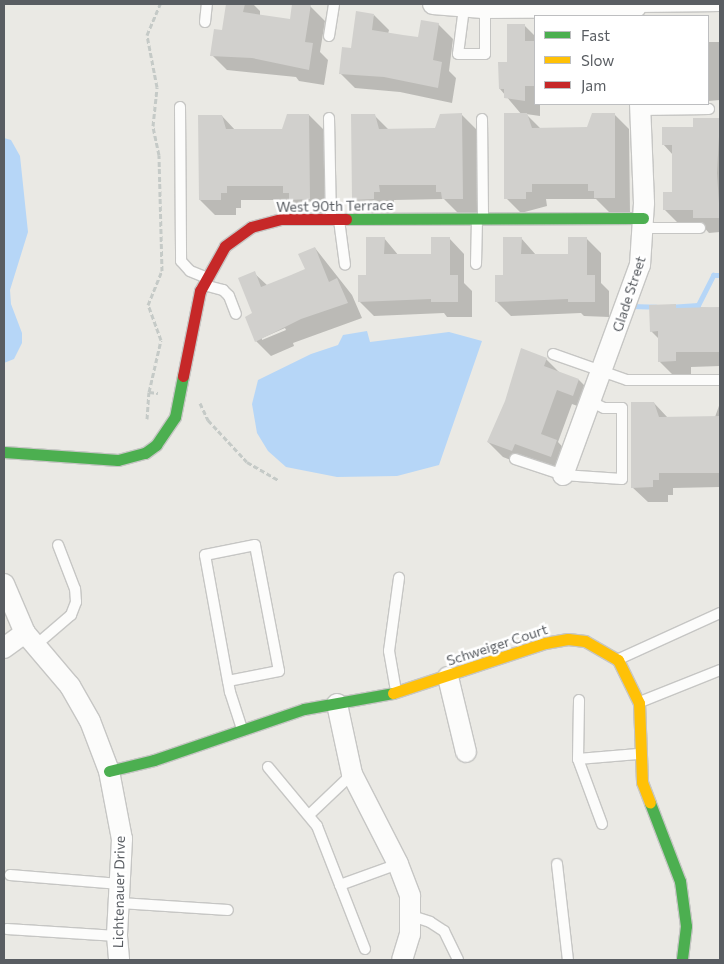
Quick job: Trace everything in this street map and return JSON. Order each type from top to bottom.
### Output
[{"type":"street","points":[[433,4],[464,8],[636,9]]},
{"type":"street","name":"Glade Street","points":[[563,475],[603,371],[640,266],[643,223],[640,107]]},
{"type":"street","name":"West 90th Terrace","points":[[4,452],[103,461],[131,458],[145,453],[165,436],[175,417],[205,281],[225,246],[252,227],[281,220],[480,219],[643,223]]},
{"type":"street","name":"Lichtenauer Drive","points":[[4,584],[31,639],[70,686],[85,712],[109,771],[122,839],[117,936],[119,960]]},
{"type":"street","points":[[4,648],[31,639]]},
{"type":"street","name":"Schweiger Court","points":[[109,771],[242,731],[276,717],[397,692],[448,677],[527,649],[568,639],[600,647],[618,660],[639,702],[638,754],[650,808],[680,881],[686,926],[682,960]]},
{"type":"street","points":[[448,677],[466,752]]},
{"type":"street","points":[[337,704],[352,774],[398,864],[410,896],[412,916],[402,960]]},
{"type":"lane","points":[[205,22],[207,4]]},
{"type":"lane","points":[[329,36],[334,4]]},
{"type":"lane","points":[[636,9],[720,6]]},
{"type":"lane","points":[[464,8],[458,54],[485,54],[485,8]]},
{"type":"lane","points":[[640,107],[710,109]]},
{"type":"lane","points":[[180,108],[181,261],[190,271],[230,296],[236,314]]},
{"type":"lane","points":[[329,118],[335,220],[345,265]]},
{"type":"lane","points":[[476,264],[480,219],[482,119]]},
{"type":"lane","points":[[643,223],[700,228]]},
{"type":"lane","points":[[554,354],[627,380],[720,380]]},
{"type":"lane","points":[[515,459],[563,475],[622,479],[622,408],[604,408],[591,402]]},
{"type":"lane","points":[[31,639],[71,615],[76,602],[75,588],[58,545]]},
{"type":"lane","points":[[228,681],[279,671],[255,545],[205,555],[228,681],[242,731]]},
{"type":"lane","points":[[397,692],[389,651],[399,578]]},
{"type":"lane","points":[[618,660],[720,613]]},
{"type":"lane","points":[[639,702],[720,670]]},
{"type":"lane","points":[[579,700],[578,759],[602,824]]},
{"type":"lane","points":[[578,759],[638,754]]},
{"type":"lane","points":[[268,767],[317,826],[365,949]]},
{"type":"lane","points":[[309,815],[352,774]]},
{"type":"lane","points":[[340,885],[398,864]]},
{"type":"lane","points":[[557,864],[568,960]]},
{"type":"lane","points":[[10,876],[228,910]]},
{"type":"lane","points":[[412,916],[430,922],[444,931],[458,960]]},
{"type":"lane","points":[[7,929],[117,936]]},
{"type":"path","points":[[146,429],[149,392],[161,340],[148,305],[160,278],[162,237],[159,155],[153,126],[157,87],[147,35],[160,4]]},
{"type":"path","points":[[149,392],[179,396],[200,402],[208,420],[247,462],[278,480]]},
{"type":"water","points":[[4,138],[11,140],[20,156],[28,232],[10,290],[11,304],[22,333],[22,343],[14,359],[4,363]]},
{"type":"water","points":[[367,331],[370,342],[449,332],[482,341],[439,465],[397,476],[337,477],[286,467],[268,451],[257,433],[252,404],[258,380],[311,354],[338,345],[343,335]]},
{"type":"building","points":[[226,4],[245,4],[243,12],[290,19],[292,4],[311,4],[305,42],[313,43],[309,70],[252,58],[210,56],[214,29],[222,30]]},
{"type":"building","points":[[356,11],[374,14],[372,30],[403,35],[418,37],[421,20],[439,23],[433,60],[442,62],[438,88],[384,77],[339,74],[342,47],[351,48]]},
{"type":"building","points":[[507,24],[525,24],[525,41],[534,41],[534,86],[525,86],[525,101],[504,98],[504,89],[499,89],[498,62],[507,62]]},
{"type":"building","points":[[462,113],[463,199],[442,199],[441,192],[436,192],[436,185],[379,185],[380,192],[374,192],[374,199],[352,200],[351,114],[375,114],[379,129],[435,128],[440,114]]},
{"type":"building","points":[[504,113],[527,113],[532,128],[587,127],[592,113],[615,113],[615,198],[594,198],[594,191],[588,191],[588,184],[532,184],[532,192],[526,192],[526,199],[504,199]]},
{"type":"building","points":[[287,114],[309,114],[310,199],[289,200],[289,193],[283,193],[283,186],[227,186],[227,193],[221,193],[221,200],[199,200],[198,115],[222,115],[226,129],[282,129]]},
{"type":"building","points":[[693,118],[720,118],[717,173],[720,218],[693,218],[693,210],[663,210],[663,192],[672,192],[672,145],[662,145],[662,127],[693,127]]},
{"type":"building","points":[[366,237],[385,237],[384,254],[431,254],[431,237],[450,237],[450,275],[458,275],[458,302],[431,302],[431,299],[358,302],[358,275],[366,275]]},
{"type":"building","points":[[503,237],[522,237],[521,254],[568,254],[568,237],[587,237],[587,275],[595,275],[595,302],[568,302],[568,299],[495,302],[495,275],[503,275]]},
{"type":"building","points":[[315,247],[329,282],[337,278],[348,303],[301,319],[255,342],[245,317],[252,313],[238,278],[255,271],[261,287],[291,275],[305,269],[298,254]]},
{"type":"building","points":[[676,304],[676,308],[720,307],[720,352],[676,352],[676,361],[658,362],[658,331],[650,332],[649,305]]},
{"type":"building","points":[[521,348],[547,358],[544,366],[579,379],[573,396],[557,390],[541,434],[557,440],[551,457],[515,444],[512,451],[487,442],[505,401]]},
{"type":"building","points":[[631,402],[654,402],[659,417],[720,416],[720,473],[659,473],[659,480],[653,480],[653,487],[631,488]]},
{"type":"waterway","points":[[669,307],[698,305],[713,275],[720,275]]},
{"type":"waterway","points":[[631,306],[656,307]]},
{"type":"traffic: fast","points":[[346,219],[643,218]]},
{"type":"traffic: fast","points":[[4,452],[118,460],[145,453],[156,445],[175,417],[183,376]]},
{"type":"traffic: fast","points":[[109,771],[154,760],[304,709],[393,693]]},
{"type":"traffic: fast","points":[[650,803],[680,881],[686,926],[682,960]]},
{"type":"traffic: slow","points":[[393,693],[545,643],[568,639],[585,641],[618,660],[639,703],[642,782],[650,803]]},
{"type":"traffic: jam","points":[[183,376],[200,291],[225,246],[251,227],[281,219],[346,219]]}]
